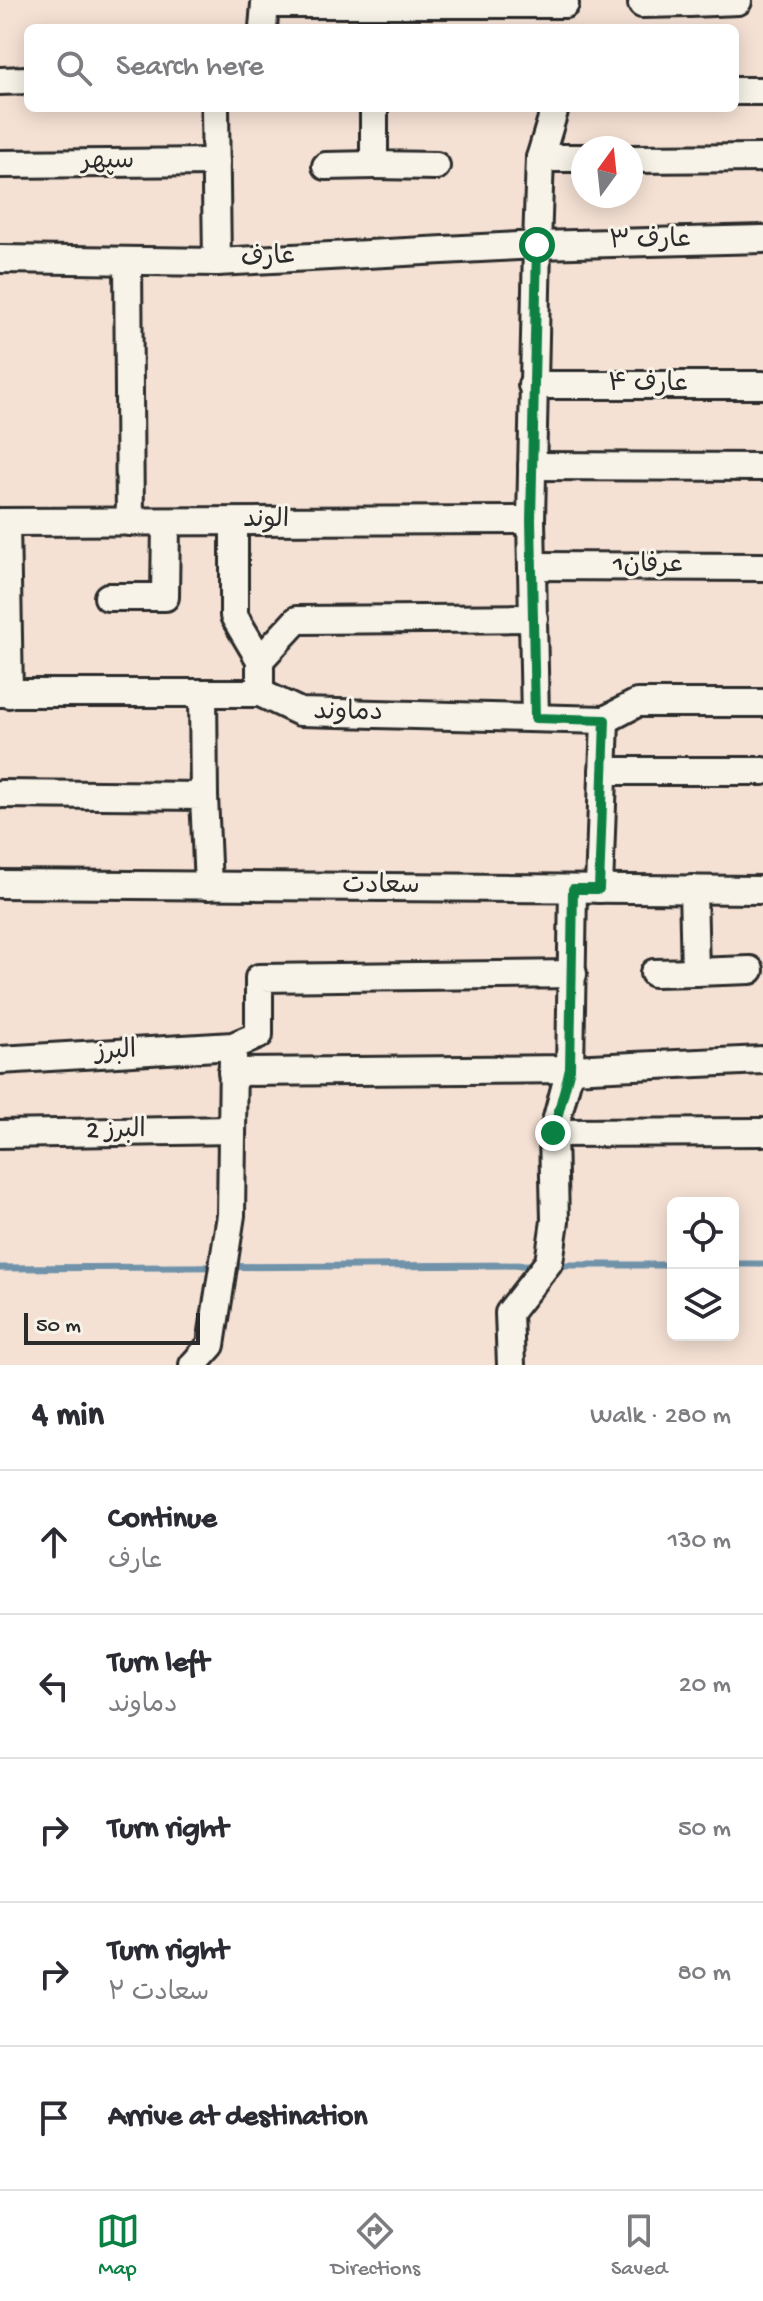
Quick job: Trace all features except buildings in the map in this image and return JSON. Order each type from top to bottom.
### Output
[{"type":"street","points":[[642,4],[738,1]]},
{"type":"street","points":[[263,24],[265,4],[564,11]]},
{"type":"street","points":[[0,81],[24,80]]},
{"type":"street","points":[[739,91],[763,91]]},
{"type":"street","points":[[215,112],[217,262]]},
{"type":"street","points":[[374,112],[374,165]]},
{"type":"street","points":[[535,718],[532,385],[540,158],[554,112]]},
{"type":"street","points":[[540,158],[571,158]]},
{"type":"street","points":[[643,159],[763,158]]},
{"type":"street","name":"سپهر","points":[[0,164],[216,162]]},
{"type":"street","points":[[326,166],[436,166]]},
{"type":"street","name":"عارف ۳","points":[[537,245],[763,239]]},
{"type":"street","name":"عارف","points":[[0,259],[217,262],[537,245]]},
{"type":"street","points":[[128,261],[130,522]]},
{"type":"street","name":"عارف ۴","points":[[532,385],[763,385]]},
{"type":"street","points":[[532,466],[763,467]]},
{"type":"street","name":"الوند","points":[[3,522],[531,520]]},
{"type":"street","points":[[3,522],[4,694]]},
{"type":"street","points":[[108,597],[165,597],[166,522]]},
{"type":"street","points":[[234,522],[234,616],[260,660],[260,693]]},
{"type":"street","name":"عرفان1","points":[[532,566],[763,567]]},
{"type":"street","points":[[260,660],[297,620],[534,618]]},
{"type":"street","points":[[203,693],[208,886]]},
{"type":"street","name":"دماوند","points":[[4,694],[260,693],[300,712],[605,720]]},
{"type":"street","points":[[511,1365],[509,1313],[549,1262],[555,1221],[553,1133],[570,1069],[573,974],[603,771],[605,720],[637,703],[763,703]]},
{"type":"street","points":[[603,771],[763,771]]},
{"type":"street","points":[[0,794],[204,796]]},
{"type":"street","name":"سعادت","points":[[0,884],[763,890]]},
{"type":"street","points":[[693,889],[695,972]]},
{"type":"street","points":[[654,973],[750,970]]},
{"type":"street","points":[[193,1365],[211,1345],[231,1215],[233,1059],[259,1035],[259,978],[573,974]]},
{"type":"street","name":"البرز","points":[[0,1060],[233,1059],[570,1069],[763,1060]]},
{"type":"street","name":"البرز 2","points":[[0,1134],[232,1130]]},
{"type":"street","points":[[553,1133],[763,1132]]},
{"type":"waterway","points":[[739,1264],[763,1264]]},
{"type":"waterway","points":[[0,1268],[539,1265]]},
{"type":"waterway","points":[[555,1265],[667,1265]]},
{"type":"route","points":[[537,245],[531,520],[535,718],[605,720],[599,889],[573,889],[570,1069],[553,1133]]}]
